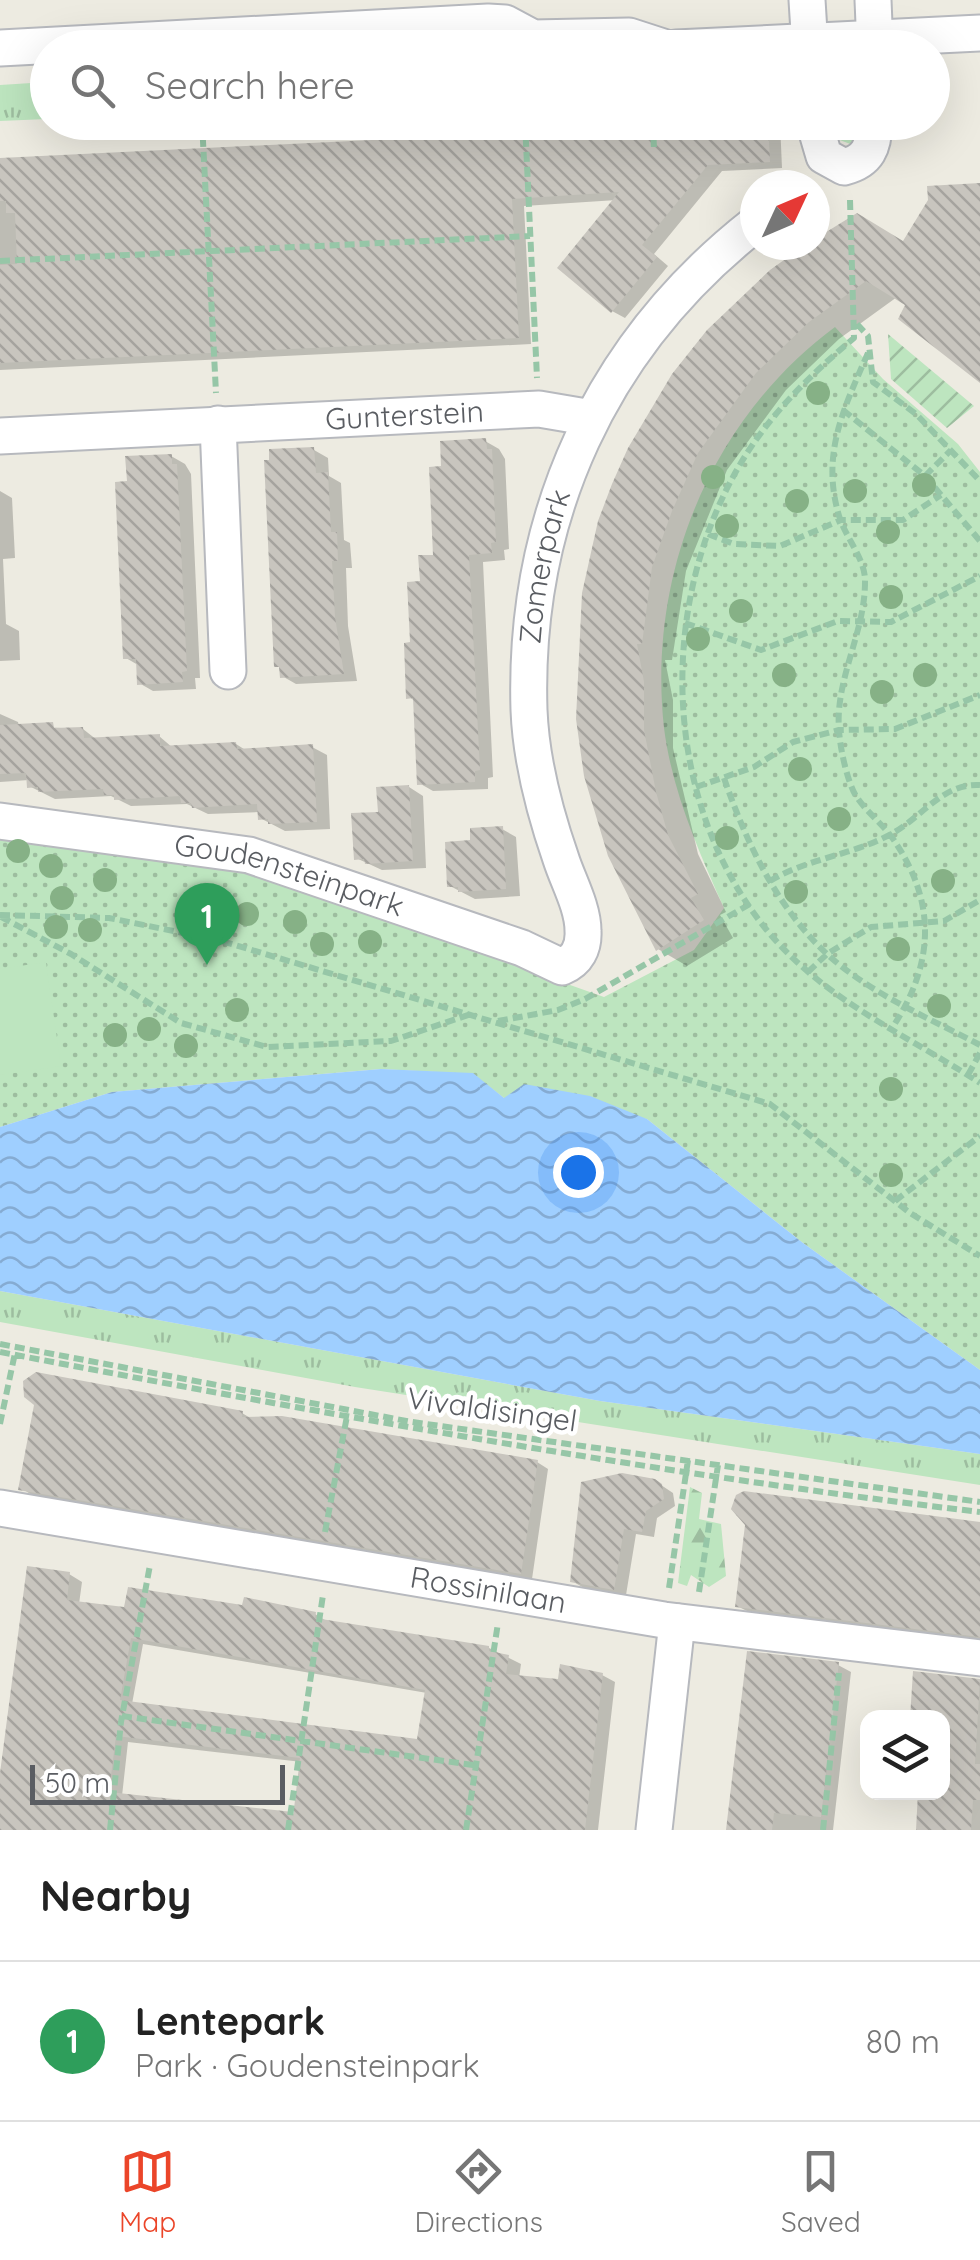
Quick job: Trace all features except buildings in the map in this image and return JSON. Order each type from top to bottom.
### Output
[{"type":"street","points":[[808,0],[809,30]]},
{"type":"street","points":[[873,0],[874,30]]},
{"type":"street","points":[[338,30],[488,22],[505,23],[518,30]]},
{"type":"street","points":[[950,37],[980,34]]},
{"type":"street","points":[[0,48],[30,46]]},
{"type":"street","points":[[819,140],[824,170]]},
{"type":"street","points":[[830,174],[862,161],[874,140]]},
{"type":"street","name":"Zomerpark","points":[[569,964],[581,948],[584,927],[539,785],[531,742],[532,612],[547,532],[559,487],[592,418],[674,305],[740,239]]},
{"type":"street","name":"Gunterstein","points":[[0,436],[539,409],[592,418]]},
{"type":"street","points":[[218,424],[228,672]]},
{"type":"street","name":"Goudensteinpark","points":[[0,820],[249,855],[522,948],[562,967],[569,964]]},
{"type":"street","name":"Rossinilaan","points":[[0,1508],[678,1622],[980,1658]]},
{"type":"street","points":[[654,1830],[678,1622]]},
{"type":"path","points":[[203,140],[218,424]]},
{"type":"path","points":[[526,140],[539,409]]},
{"type":"path","points":[[654,140],[654,150]]},
{"type":"path","points":[[852,207],[854,338],[790,398],[753,445],[708,534],[685,623],[682,690],[696,788],[726,864],[769,933],[839,999],[980,1083]]},
{"type":"path","points":[[0,261],[530,236]]},
{"type":"path","points":[[856,323],[868,336],[873,382],[916,414],[980,481]]},
{"type":"path","points":[[868,353],[833,433],[830,476],[841,520],[866,576],[863,624],[843,685],[839,730],[854,794],[890,835],[920,882],[925,961],[907,1006],[890,1031]]},
{"type":"path","points":[[843,410],[925,476],[980,541]]},
{"type":"path","points":[[925,476],[951,450]]},
{"type":"path","points":[[708,534],[734,544],[780,546],[841,520],[890,523],[941,495]]},
{"type":"path","points":[[685,623],[762,650],[838,620],[863,624],[891,622],[980,576]]},
{"type":"path","points":[[696,788],[754,767],[793,742],[839,730],[896,729],[980,695]]},
{"type":"path","points":[[724,778],[743,834],[770,882],[827,954],[907,1006],[980,1045]]},
{"type":"path","points":[[770,882],[792,868],[890,835],[942,793],[980,785]]},
{"type":"path","points":[[808,972],[827,954],[871,927],[944,921],[980,900]]},
{"type":"path","points":[[497,1021],[558,1010],[585,999],[750,904]]},
{"type":"path","points":[[0,916],[181,1023],[267,1046],[391,1041],[473,1014]]},
{"type":"path","points":[[0,916],[82,916],[138,922],[330,970],[770,1104],[895,1201],[980,1256]]},
{"type":"path","points":[[968,1075],[980,1053]]},
{"type":"path","points":[[895,1201],[980,1136]]},
{"type":"path","name":"Vivaldisingel","points":[[0,1344],[16,1351],[347,1413],[980,1502]]},
{"type":"path","points":[[0,1352],[16,1351],[0,1424]]},
{"type":"path","points":[[288,1830],[322,1563],[347,1413],[686,1473],[980,1512]]},
{"type":"path","points":[[678,1622],[688,1460]]},
{"type":"path","points":[[678,1622],[718,1465]]},
{"type":"path","points":[[110,1830],[122,1716],[156,1535]]},
{"type":"path","points":[[466,1830],[498,1620],[496,1592]]},
{"type":"path","points":[[822,1830],[841,1642]]},
{"type":"path","points":[[122,1716],[473,1765]]},
{"type":"green space","points":[[30,83],[30,120],[0,121],[0,85]]},
{"type":"green space","points":[[835,327],[883,379],[958,444],[980,472],[980,1370],[803,1243],[647,1119],[504,1098],[473,1074],[381,1069],[112,1092],[0,1127],[0,833],[170,855],[283,883],[604,997],[694,950],[724,908],[680,797],[664,728],[661,670],[666,613],[678,557],[697,504],[722,453],[791,364]]},
{"type":"green space","points":[[888,334],[974,406],[947,428],[891,379]]},
{"type":"green space","points":[[46,962],[61,1066],[0,1075],[0,969]]},
{"type":"green space","points":[[0,1291],[600,1401],[980,1454],[980,1485],[355,1387],[0,1322]]},
{"type":"green space","points":[[690,1487],[702,1493],[699,1519],[721,1524],[726,1576],[709,1587],[691,1575],[687,1586],[678,1583]]},
{"type":"water","points":[[381,1069],[473,1073],[504,1098],[524,1084],[590,1096],[647,1119],[803,1243],[980,1370],[980,1454],[600,1401],[0,1291],[0,1127],[112,1092]]},
{"type":"place","name":"Lentepark","points":[[207,965]]}]
